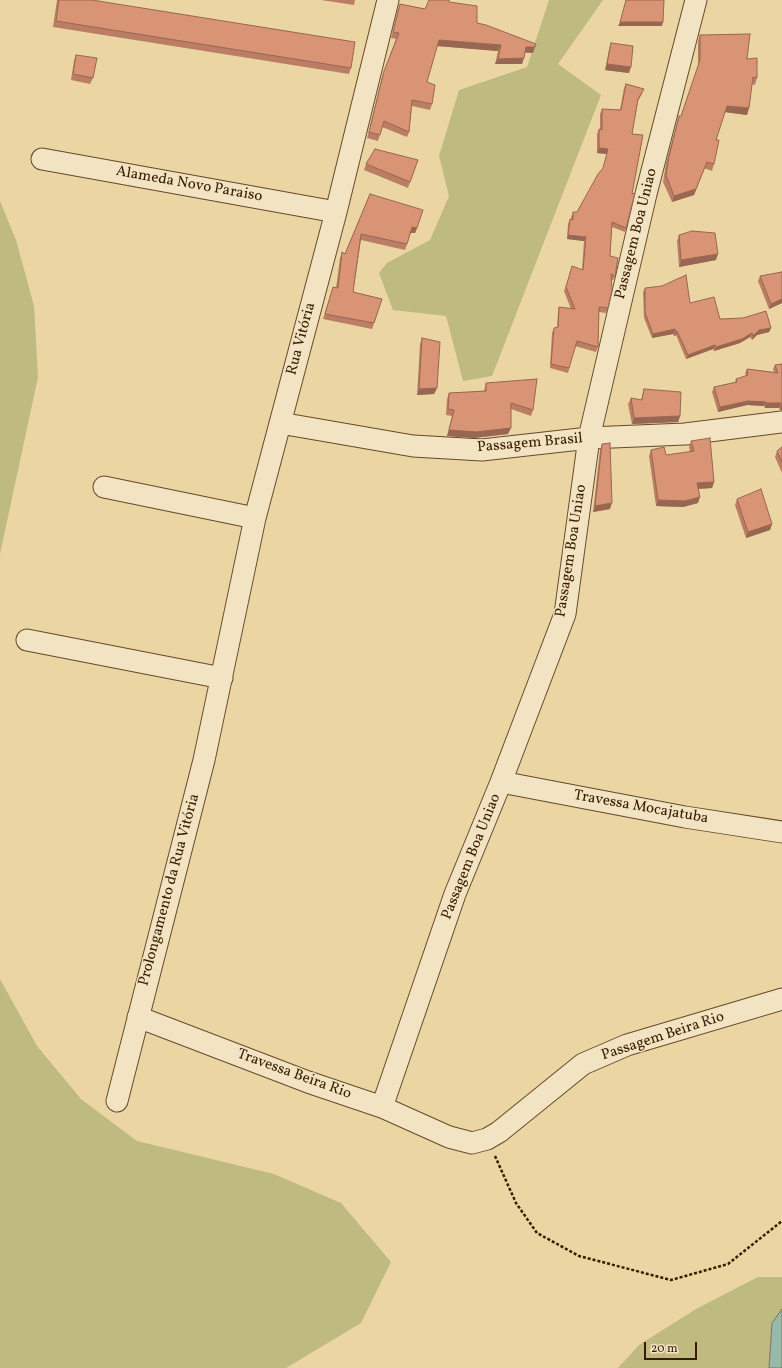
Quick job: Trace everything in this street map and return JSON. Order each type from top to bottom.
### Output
[{"type":"street","name":"Rua Vitória","points":[[222,678],[255,518],[336,212],[388,0]]},
{"type":"street","name":"Passagem Boa Uniao","points":[[382,1107],[455,894],[501,782],[565,614],[589,438],[646,194],[696,0]]},
{"type":"street","name":"Alameda Novo Paraiso","points":[[42,159],[336,212]]},
{"type":"street","name":"Passagem Brasil","points":[[280,423],[413,446],[482,450],[589,438],[685,434],[782,422]]},
{"type":"street","points":[[104,488],[255,518]]},
{"type":"street","points":[[27,640],[222,678]]},
{"type":"street","name":"Prolongamento da Rua Vitória","points":[[117,1101],[204,760],[222,678]]},
{"type":"street","name":"Travessa Mocajatuba","points":[[501,782],[685,817],[782,832]]},
{"type":"street","name":"Passagem Beira Rio","points":[[449,1137],[472,1143],[487,1139],[500,1132],[583,1064],[627,1045],[782,999]]},
{"type":"street","name":"Travessa Beira Rio","points":[[138,1016],[308,1082],[382,1107],[449,1137]]},
{"type":"path","points":[[487,1139],[516,1203],[537,1233],[580,1256],[671,1280],[728,1264],[782,1221]]},
{"type":"shaded area","points":[[549,0],[603,0],[558,64],[601,95],[492,376],[463,381],[446,316],[393,310],[379,273],[387,263],[430,240],[449,196],[439,156],[459,90],[527,67]]},
{"type":"shaded area","points":[[0,201],[16,240],[34,306],[38,377],[0,554]]},
{"type":"shaded area","points":[[0,979],[37,1046],[81,1099],[137,1141],[274,1174],[341,1203],[391,1262],[361,1323],[286,1368],[0,1368]]},
{"type":"shaded area","points":[[758,1277],[782,1277],[782,1309],[772,1323],[769,1368],[618,1368],[639,1345],[696,1309]]},
{"type":"shaded area","points":[[782,1309],[782,1368],[769,1368],[772,1323]]},
{"type":"building","points":[[59,0],[92,0],[355,42],[351,68],[56,21]]},
{"type":"building","points":[[429,0],[449,0],[449,2],[477,6],[477,23],[536,44],[535,47],[526,47],[524,58],[498,59],[501,45],[439,40],[427,82],[435,85],[432,104],[412,100],[409,132],[384,121],[380,135],[369,132],[384,71],[399,33],[393,32],[400,4],[425,9]]},
{"type":"building","points":[[626,0],[664,0],[663,22],[620,22]]},
{"type":"building","points":[[750,34],[747,59],[757,58],[757,78],[753,77],[749,108],[727,106],[716,140],[719,140],[714,164],[707,162],[696,189],[674,196],[666,175],[679,116],[681,116],[700,60],[700,35]]},
{"type":"building","points":[[611,43],[633,46],[631,67],[607,64]]},
{"type":"building","points":[[76,55],[97,58],[93,78],[73,74]]},
{"type":"building","points":[[626,84],[644,89],[638,99],[632,134],[643,135],[632,194],[635,193],[626,228],[612,222],[610,256],[618,258],[615,276],[611,274],[612,290],[608,308],[599,307],[598,347],[577,341],[569,368],[551,364],[554,328],[558,327],[559,307],[575,309],[566,287],[572,266],[583,270],[586,237],[568,235],[570,219],[573,220],[573,212],[577,212],[598,174],[603,168],[608,149],[599,148],[599,129],[602,130],[602,109],[621,110]]},
{"type":"building","points":[[375,149],[418,160],[410,182],[366,164]]},
{"type":"building","points":[[370,194],[423,210],[417,228],[412,227],[407,244],[361,234],[353,292],[382,299],[374,323],[325,314],[333,287],[338,288],[342,252],[345,254]]},
{"type":"building","points":[[692,231],[715,233],[718,254],[681,260],[679,235]]},
{"type":"building","points":[[782,272],[782,299],[771,304],[760,276]]},
{"type":"building","points":[[686,275],[690,303],[714,297],[720,319],[743,318],[766,311],[771,328],[759,330],[753,336],[752,333],[742,339],[716,347],[715,345],[688,355],[677,331],[675,332],[675,329],[653,334],[645,313],[645,288],[662,286]]},
{"type":"building","points":[[422,338],[440,342],[437,388],[419,389]]},
{"type":"building","points":[[782,364],[782,406],[781,403],[748,401],[720,407],[714,387],[737,382],[736,379],[748,375],[747,369],[778,373],[775,365]]},
{"type":"building","points":[[537,379],[533,410],[511,403],[511,428],[476,432],[449,430],[454,410],[448,409],[449,393],[486,391],[486,383]]},
{"type":"building","points":[[644,389],[681,392],[680,416],[634,418],[631,398],[642,400]]},
{"type":"building","points":[[710,438],[714,482],[697,483],[700,497],[685,501],[658,500],[651,450],[664,447],[666,455],[694,451],[691,441]]},
{"type":"building","points":[[610,443],[612,503],[595,506],[602,444]]},
{"type":"building","points":[[782,447],[782,462],[777,451]]},
{"type":"building","points":[[761,489],[772,524],[748,532],[737,499]]}]
